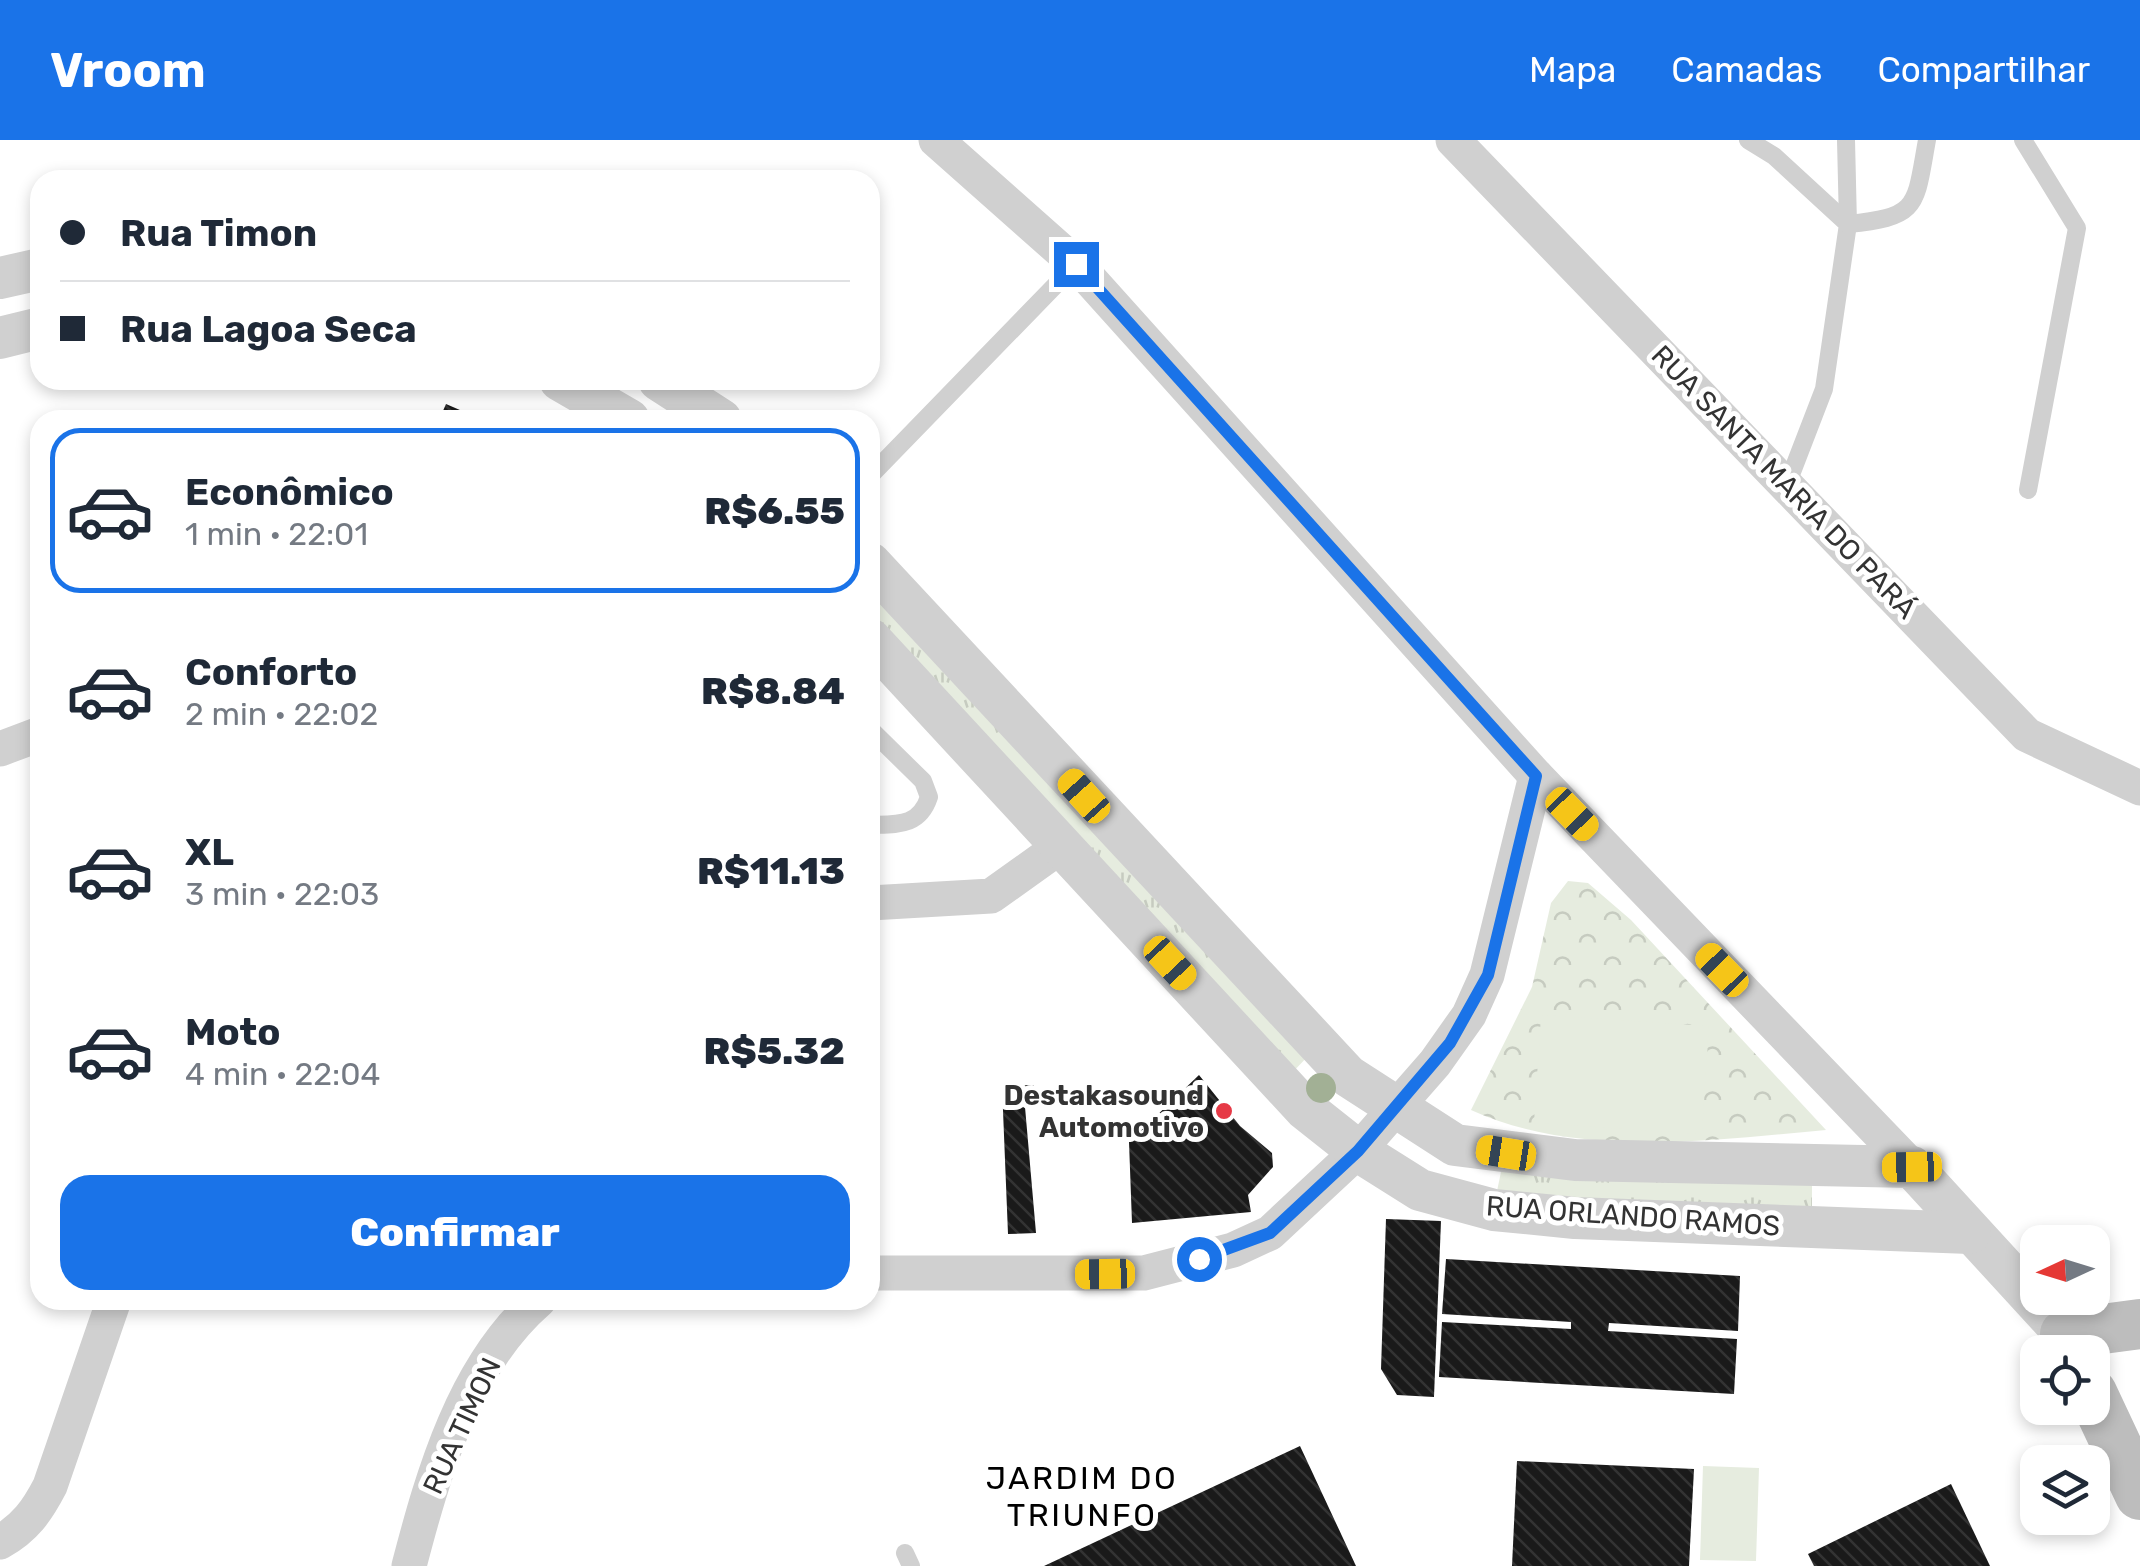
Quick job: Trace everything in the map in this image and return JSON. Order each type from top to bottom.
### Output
[{"type":"main road","points":[[2099,1335],[2140,1324]]},
{"type":"main road","points":[[2107,1425],[2140,1495]]},
{"type":"street","points":[[936,140],[1076,264],[1536,776],[1912,1167],[2062,1335]]},
{"type":"street","name":"RUA SANTA MARIA DO PARÁ","points":[[1453,140],[2027,735],[2140,788]]},
{"type":"street","points":[[0,278],[30,271]]},
{"type":"street","points":[[0,338],[30,330]]},
{"type":"street","points":[[577,390],[612,410]]},
{"type":"street","points":[[674,390],[706,410]]},
{"type":"street","name":"RUA ORLANDO RAMOS","points":[[880,574],[1335,1062],[1394,1110],[1454,1146],[1595,1161],[1912,1167]]},
{"type":"street","name":"RUA ORLANDO RAMOS","points":[[880,651],[1305,1109],[1358,1151],[1420,1190],[1494,1210],[1574,1218],[1970,1233]]},
{"type":"street","points":[[0,749],[30,738]]},
{"type":"street","points":[[880,1273],[1144,1273],[1233,1250],[1270,1233],[1358,1151],[1450,1043],[1488,975],[1536,776]]},
{"type":"street","points":[[880,902],[990,896],[1061,846]]},
{"type":"street","points":[[0,1542],[18,1532],[38,1510],[50,1486],[111,1310]]},
{"type":"street","name":"RUA TIMON","points":[[409,1566],[433,1473],[470,1394],[528,1310]]},
{"type":"lane","points":[[1748,140],[1774,156],[1848,224],[1888,220],[1904,214],[1916,197],[1927,140]]},
{"type":"lane","points":[[1787,486],[1824,389],[1848,224],[1846,140]]},
{"type":"lane","points":[[2022,140],[2077,228],[2028,490]]},
{"type":"lane","points":[[880,466],[1076,264]]},
{"type":"lane","points":[[880,739],[923,781],[929,797],[925,810],[905,824],[880,824]]},
{"type":"green space","points":[[880,591],[1309,1055],[1291,1074],[880,629]]},
{"type":"green space","points":[[1568,881],[1588,883],[1631,920],[1826,1130],[1692,1141],[1600,1140],[1512,1125],[1471,1110],[1532,987],[1551,903]]},
{"type":"green space","points":[[1541,1015],[1709,1026],[1702,1134],[1534,1123]]},
{"type":"green space","points":[[1502,1167],[1812,1182],[1812,1212],[1496,1196]]},
{"type":"green space","points":[[1703,1466],[1759,1468],[1756,1561],[1700,1560]]},
{"type":"building","points":[[1199,1075],[1240,1126],[1272,1153],[1273,1167],[1248,1195],[1251,1212],[1132,1223],[1129,1142]]},
{"type":"building","points":[[1034,1085],[1035,1107],[1025,1107],[1036,1233],[1008,1234],[1002,1086]]},
{"type":"building","points":[[1386,1219],[1441,1221],[1434,1397],[1397,1395],[1381,1369]]},
{"type":"building","points":[[1446,1259],[1740,1276],[1738,1331],[1609,1323],[1608,1331],[1737,1339],[1734,1394],[1439,1377],[1442,1322],[1571,1329],[1571,1322],[1442,1314]]},
{"type":"building","points":[[1300,1446],[1356,1566],[1044,1566]]},
{"type":"building","points":[[1517,1461],[1694,1469],[1689,1566],[1512,1566]]},
{"type":"building","points":[[1951,1484],[1990,1566],[1814,1566],[1808,1554]]},
{"type":"place","name":"Destakasound Automotivo","points":[[1224,1111]]},
{"type":"district","name":"JARDIM DO TRIUNFO","points":[[1082,1496]]},
{"type":"route","points":[[1076,264],[1536,776],[1530,787],[1488,975],[1450,1043],[1358,1151],[1270,1233],[1233,1250],[1199,1259]]}]
